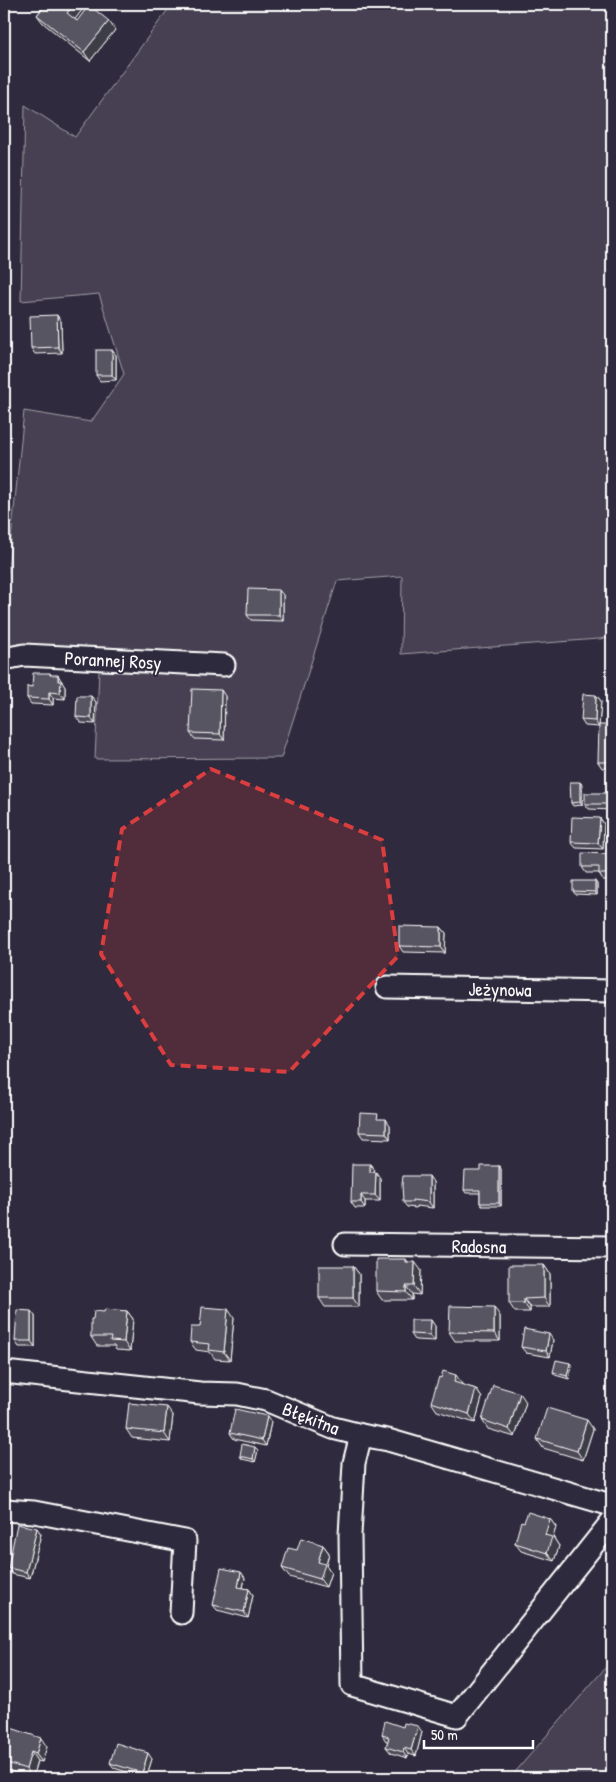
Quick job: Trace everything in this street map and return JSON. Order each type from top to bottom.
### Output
[{"type":"street","name":"Porannej Rosy","points":[[4,659],[24,655],[224,665]]},
{"type":"street","name":"Jeżynowa","points":[[387,987],[612,991]]},
{"type":"street","name":"Radosna","points":[[345,1244],[612,1247]]},
{"type":"street","name":"Błękitna","points":[[4,1372],[200,1393],[237,1394],[266,1400],[332,1428],[388,1440],[612,1506]]},
{"type":"street","points":[[361,1435],[354,1463],[350,1535],[352,1686],[457,1716],[612,1506]]},
{"type":"street","points":[[4,1510],[34,1512],[185,1541],[181,1613]]},
{"type":"highlighted area","points":[[211,769],[382,840],[398,956],[289,1072],[171,1065],[101,954],[122,829]]},
{"type":"shaded area","points":[[172,4],[612,4],[612,667],[611,638],[401,654],[402,576],[337,581],[281,758],[95,759],[100,650],[4,646],[4,609],[24,411],[91,422],[124,374],[99,294],[21,301],[25,105],[75,137]]},
{"type":"shaded area","points":[[612,1660],[612,1778],[510,1778]]},
{"type":"building","points":[[46,4],[74,4],[67,13],[77,21],[89,5],[109,21],[84,52],[37,15]]},
{"type":"building","points":[[57,315],[58,347],[31,348],[30,316]]},
{"type":"building","points":[[96,350],[112,350],[112,375],[96,375]]},
{"type":"building","points":[[248,589],[279,590],[279,615],[247,615]]},
{"type":"building","points":[[33,673],[58,675],[58,681],[61,681],[60,693],[49,692],[49,699],[27,698],[27,686],[32,687]]},
{"type":"building","points":[[192,689],[221,690],[220,734],[190,733]]},
{"type":"building","points":[[583,694],[596,695],[595,721],[581,720]]},
{"type":"building","points":[[77,696],[91,696],[91,718],[76,717]]},
{"type":"building","points":[[599,725],[612,725],[612,762],[598,762]]},
{"type":"building","points":[[570,782],[580,782],[580,802],[571,803]]},
{"type":"building","points":[[585,793],[612,793],[612,804],[585,804]]},
{"type":"building","points":[[572,817],[600,818],[598,843],[571,842]]},
{"type":"building","points":[[582,853],[612,854],[612,874],[599,874],[599,867],[582,867]]},
{"type":"building","points":[[573,881],[595,881],[595,892],[573,891]]},
{"type":"building","points":[[399,926],[441,927],[441,947],[399,946]]},
{"type":"building","points":[[360,1113],[378,1114],[377,1119],[386,1119],[386,1133],[359,1132]]},
{"type":"building","points":[[352,1164],[370,1164],[370,1172],[376,1172],[375,1195],[361,1195],[361,1202],[351,1202]]},
{"type":"building","points":[[481,1166],[499,1166],[499,1203],[480,1203],[480,1190],[464,1190],[465,1171],[481,1171]]},
{"type":"building","points":[[403,1176],[429,1176],[429,1202],[412,1200],[412,1202],[403,1202]]},
{"type":"building","points":[[376,1259],[406,1259],[406,1262],[415,1262],[414,1286],[406,1286],[406,1292],[376,1291]]},
{"type":"building","points":[[509,1265],[544,1265],[544,1298],[524,1299],[524,1303],[509,1303]]},
{"type":"building","points":[[319,1266],[353,1266],[353,1298],[319,1298]]},
{"type":"building","points":[[450,1306],[494,1307],[494,1333],[449,1332]]},
{"type":"building","points":[[202,1307],[228,1309],[224,1352],[209,1350],[210,1344],[190,1342],[191,1327],[200,1327]]},
{"type":"building","points":[[105,1309],[127,1311],[124,1342],[110,1341],[111,1337],[91,1337],[91,1319],[93,1319],[94,1311],[104,1312]]},
{"type":"building","points":[[17,1310],[31,1311],[31,1341],[15,1341]]},
{"type":"building","points":[[411,1320],[431,1320],[430,1335],[411,1334]]},
{"type":"building","points":[[524,1329],[549,1334],[546,1351],[521,1347]]},
{"type":"building","points":[[556,1360],[570,1363],[567,1376],[553,1372]]},
{"type":"building","points":[[443,1371],[456,1375],[454,1382],[476,1389],[469,1414],[431,1402],[439,1377],[441,1378]]},
{"type":"building","points":[[493,1385],[520,1393],[509,1429],[482,1420]]},
{"type":"building","points":[[129,1403],[167,1407],[164,1433],[126,1429]]},
{"type":"building","points":[[547,1408],[587,1420],[577,1451],[537,1439]]},
{"type":"building","points":[[235,1409],[267,1416],[262,1440],[230,1433]]},
{"type":"building","points":[[242,1444],[255,1447],[253,1459],[240,1456]]},
{"type":"building","points":[[528,1512],[550,1519],[545,1535],[552,1537],[547,1553],[515,1543],[521,1521],[524,1522]]},
{"type":"building","points":[[17,1524],[37,1528],[26,1572],[8,1568]]},
{"type":"building","points":[[301,1538],[323,1545],[318,1562],[325,1564],[320,1579],[282,1568],[288,1548],[297,1550]]},
{"type":"building","points":[[221,1568],[241,1572],[238,1587],[249,1589],[244,1612],[213,1605]]},
{"type":"building","points":[[385,1721],[403,1727],[404,1723],[418,1726],[411,1750],[404,1748],[403,1752],[386,1747],[389,1737],[382,1735]]},
{"type":"building","points":[[11,1728],[41,1738],[36,1754],[31,1752],[26,1769],[4,1762],[4,1739],[6,1733],[9,1734]]},
{"type":"building","points":[[116,1743],[148,1753],[142,1773],[110,1763]]}]
